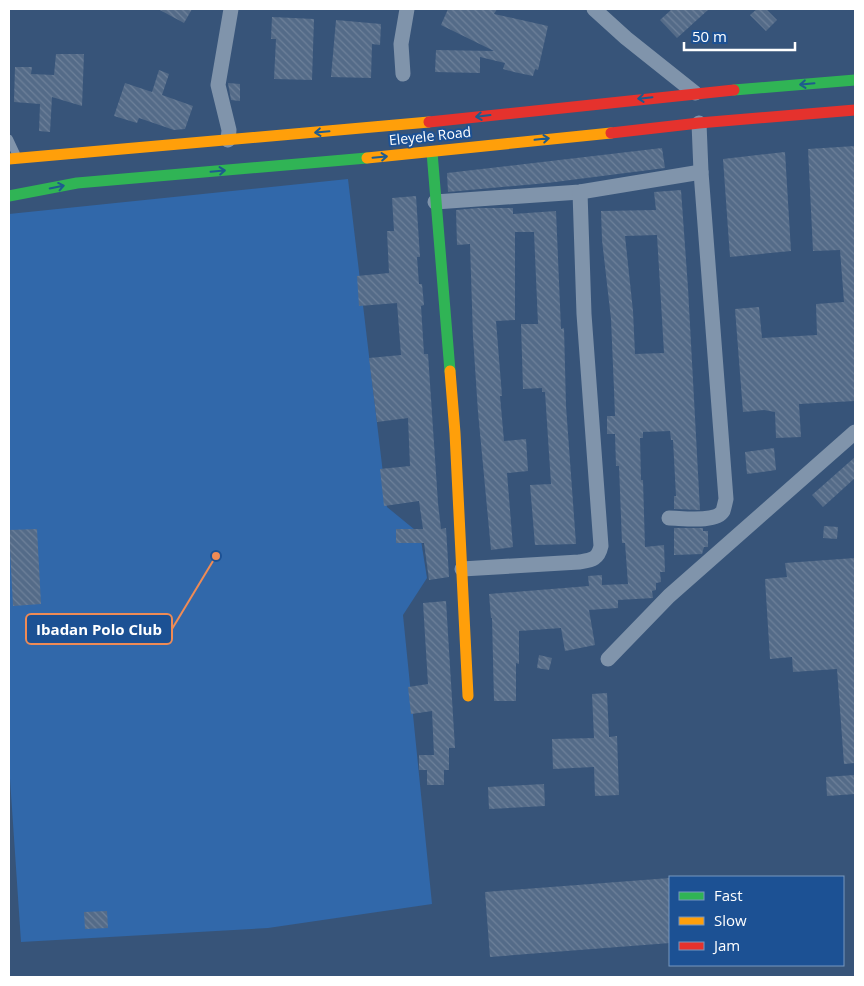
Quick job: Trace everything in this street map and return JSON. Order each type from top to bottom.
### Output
[{"type":"main road","name":"Eleyele Road","points":[[13,159],[428,122],[695,93],[855,80]]},
{"type":"main road","name":"Eleyele Road","points":[[9,196],[77,183],[432,152],[699,123],[855,110]]},
{"type":"main road","points":[[432,152],[455,433],[468,696]]},
{"type":"street","points":[[228,140],[229,130],[218,85],[231,9]]},
{"type":"street","points":[[403,74],[400,44],[407,9]]},
{"type":"street","points":[[594,9],[626,38],[695,93]]},
{"type":"street","points":[[670,518],[700,519],[717,517],[722,511],[726,499],[701,172],[699,123]]},
{"type":"street","points":[[435,202],[580,192],[701,172]]},
{"type":"street","points":[[462,569],[578,562],[594,560],[599,554],[584,314],[580,192]]},
{"type":"street","points":[[608,659],[669,596],[855,432]]},
{"type":"lane","points":[[9,139],[13,159]]},
{"type":"shaded area","points":[[348,179],[387,507],[420,534],[427,578],[403,615],[432,904],[268,928],[21,942],[9,764],[9,214]]},
{"type":"building","points":[[158,9],[192,9],[184,23]]},
{"type":"building","points":[[448,9],[497,9],[494,14],[548,26],[538,70],[535,69],[533,76],[514,72],[503,69],[505,63],[480,57],[480,73],[435,72],[436,50],[494,51],[441,25]]},
{"type":"building","points":[[672,9],[709,9],[677,38],[660,20]]},
{"type":"building","points":[[757,9],[766,9],[777,20],[766,31],[750,15]]},
{"type":"building","points":[[272,17],[314,19],[312,80],[274,79],[276,39],[271,39]]},
{"type":"building","points":[[336,20],[381,24],[380,45],[372,44],[371,78],[331,77]]},
{"type":"building","points":[[56,54],[84,54],[82,106],[52,97],[50,132],[39,131],[40,104],[14,102],[15,67],[32,67],[31,74],[54,75]]},
{"type":"building","points":[[159,70],[169,74],[162,95],[193,106],[185,129],[174,130],[139,118],[137,123],[114,116],[125,83],[152,92]]},
{"type":"building","points":[[228,83],[240,84],[240,101],[231,100]]},
{"type":"building","points":[[855,146],[855,401],[799,404],[801,437],[776,438],[775,412],[764,410],[743,412],[735,309],[759,307],[762,338],[817,335],[816,304],[844,302],[840,250],[813,251],[808,149]]},
{"type":"building","points":[[662,148],[665,168],[547,183],[448,192],[447,173]]},
{"type":"building","points":[[785,152],[791,251],[730,257],[723,159]]},
{"type":"building","points":[[681,190],[700,510],[674,509],[674,496],[676,496],[673,440],[671,440],[670,431],[643,432],[643,438],[640,438],[645,547],[664,545],[665,572],[660,572],[661,582],[656,583],[656,590],[652,591],[653,598],[618,600],[618,608],[589,610],[595,645],[565,651],[561,628],[519,631],[519,664],[516,663],[516,701],[494,701],[492,618],[489,594],[589,586],[588,576],[602,575],[602,585],[628,584],[625,543],[622,543],[619,466],[616,466],[615,434],[607,434],[607,416],[615,416],[611,319],[602,240],[601,211],[656,210],[654,192]],"holes":[[[657,235],[664,353],[635,354],[633,311],[625,236]]]},
{"type":"building","points":[[416,196],[420,257],[417,257],[419,284],[422,284],[424,305],[421,306],[424,354],[428,354],[438,503],[441,529],[446,528],[449,577],[429,580],[424,543],[396,543],[396,529],[423,529],[419,501],[384,506],[380,469],[410,466],[408,418],[377,422],[369,358],[401,355],[397,303],[359,306],[357,276],[389,273],[387,231],[394,231],[392,198]]},
{"type":"building","points":[[513,208],[513,214],[556,211],[561,329],[564,328],[566,406],[576,544],[535,545],[530,485],[551,484],[545,392],[542,392],[542,388],[523,389],[521,324],[538,324],[534,232],[515,232],[515,320],[496,321],[502,396],[500,396],[504,441],[526,439],[528,471],[507,473],[513,547],[491,550],[478,412],[470,244],[457,245],[456,210]]},
{"type":"building","points":[[774,448],[776,470],[747,474],[745,452]]},
{"type":"building","points":[[855,457],[855,478],[823,507],[812,495]]},
{"type":"building","points":[[824,526],[838,527],[837,539],[823,538]]},
{"type":"building","points":[[674,528],[703,528],[703,531],[708,531],[708,547],[704,547],[702,554],[674,555]]},
{"type":"building","points":[[37,529],[41,604],[13,606],[9,530]]},
{"type":"building","points":[[855,558],[855,763],[844,764],[837,669],[793,672],[792,657],[770,659],[765,579],[787,577],[785,563]]},
{"type":"building","points":[[446,601],[455,748],[449,748],[449,770],[444,770],[444,785],[427,785],[427,770],[419,770],[419,755],[434,755],[432,711],[411,714],[408,687],[428,684],[423,603]]},
{"type":"building","points":[[539,655],[552,658],[549,670],[537,668]]},
{"type":"building","points":[[607,693],[609,737],[617,736],[619,795],[595,796],[594,767],[553,769],[552,739],[594,738],[592,694]]},
{"type":"building","points":[[854,775],[855,794],[827,796],[826,777]]},
{"type":"building","points":[[544,784],[545,806],[489,809],[488,787]]},
{"type":"building","points":[[669,878],[669,943],[490,957],[485,892]]},
{"type":"building","points":[[107,911],[108,928],[85,929],[84,912]]},
{"type":"traffic: fast","points":[[734,90],[855,80]]},
{"type":"traffic: fast","points":[[432,152],[450,371]]},
{"type":"traffic: fast","points":[[9,196],[77,183],[367,158]]},
{"type":"traffic: slow","points":[[9,159],[429,122]]},
{"type":"traffic: slow","points":[[367,158],[611,133]]},
{"type":"traffic: slow","points":[[450,371],[455,433],[468,696]]},
{"type":"traffic: jam","points":[[429,122],[734,90]]},
{"type":"traffic: jam","points":[[611,133],[699,123],[855,110]]},
{"type":"place","name":"Ibadan Polo Club","points":[[216,556]]}]
